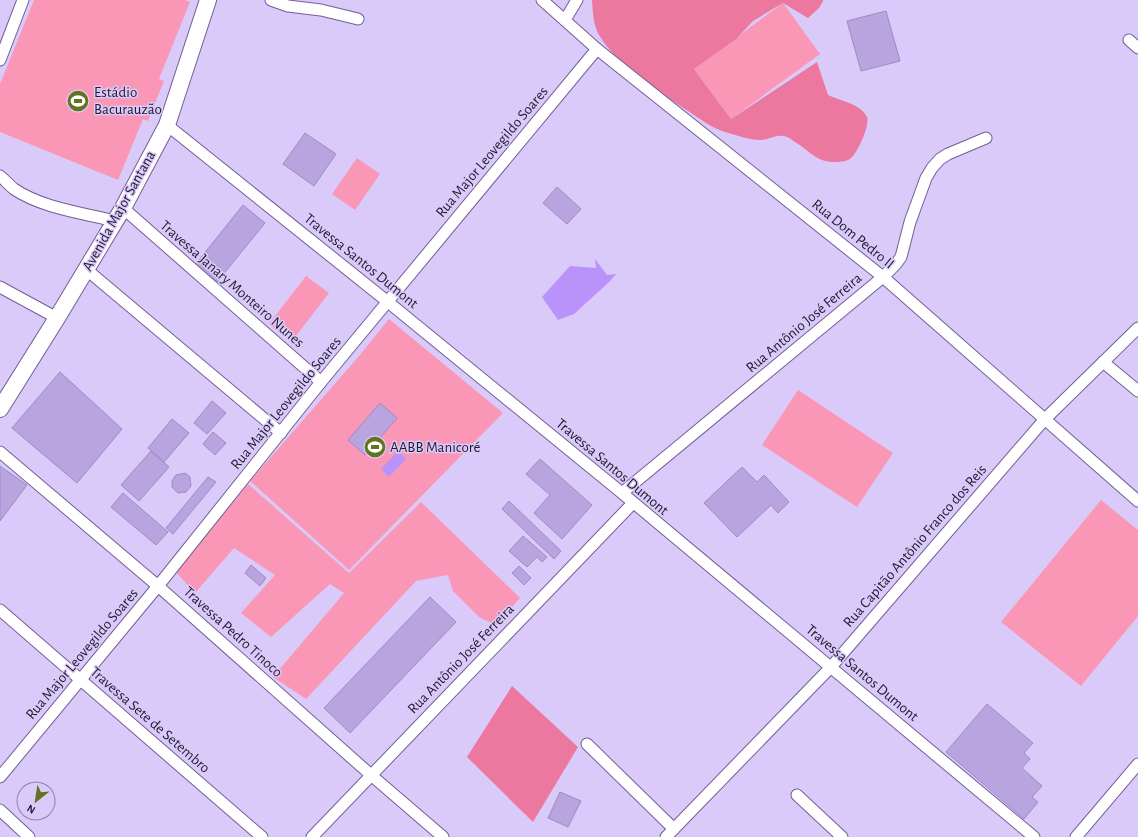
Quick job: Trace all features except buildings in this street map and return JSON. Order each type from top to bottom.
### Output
[{"type":"street","points":[[0,60],[23,0]]},
{"type":"street","name":"Avenida Major Santana","points":[[0,408],[87,270],[119,215],[167,125],[208,0]]},
{"type":"street","points":[[271,0],[288,6],[321,10],[358,18]]},
{"type":"street","name":"Rua Dom Pedro II","points":[[542,0],[598,49],[883,277],[1138,500]]},
{"type":"street","points":[[565,20],[577,0]]},
{"type":"street","points":[[1129,40],[1138,48]]},
{"type":"street","name":"Rua Major Leovegildo Soares","points":[[0,777],[158,586],[321,382],[598,49]]},
{"type":"street","name":"Travessa Santos Dumont","points":[[167,125],[388,302],[622,493],[1034,837]]},
{"type":"street","name":"Rua Antônio José Ferreira","points":[[622,493],[883,277],[901,257],[910,222],[926,178],[932,168],[940,159],[948,154],[986,138]]},
{"type":"street","points":[[0,176],[15,189],[36,200],[58,207],[119,215]]},
{"type":"street","name":"Travessa Janary Monteiro Nunes","points":[[119,215],[321,382]]},
{"type":"street","points":[[87,270],[281,433]]},
{"type":"street","points":[[0,287],[57,318]]},
{"type":"street","name":"Rua Capitão Antônio Franco dos Reis","points":[[666,837],[831,667],[1045,419],[1138,328]]},
{"type":"street","points":[[1104,362],[1138,391]]},
{"type":"street","name":"Travessa Pedro Tinoco","points":[[0,452],[158,586],[443,837]]},
{"type":"street","name":"Rua Antônio José Ferreira","points":[[312,837],[633,503]]},
{"type":"street","name":"Travessa Sete de Setembro","points":[[0,610],[262,837]]},
{"type":"street","points":[[587,744],[674,829]]},
{"type":"street","points":[[1076,837],[1138,764]]},
{"type":"street","points":[[797,795],[842,837]]},
{"type":"street","points":[[0,810],[29,837]]},
{"type":"shaded area","name":"Estádio Bacurauzão","points":[[34,0],[185,0],[190,2],[159,79],[164,81],[148,121],[143,119],[118,180],[0,132],[0,84]]},
{"type":"shaded area","points":[[592,0],[823,0],[819,8],[808,18],[783,3],[753,21],[736,39],[694,69],[731,119],[817,62],[828,95],[855,105],[864,112],[867,117],[867,126],[857,150],[848,160],[830,162],[814,156],[787,137],[777,136],[764,140],[751,139],[725,132],[711,126],[657,90],[613,54],[596,29]]},
{"type":"shaded area","points":[[783,3],[820,54],[731,119],[694,69]]},
{"type":"shaded area","points":[[357,158],[380,174],[355,210],[332,194]]},
{"type":"shaded area","points":[[595,259],[607,275],[616,274],[574,314],[558,320],[542,297],[570,266],[596,268]]},
{"type":"shaded area","points":[[306,276],[329,293],[292,341],[269,324]]},
{"type":"shaded area","name":"AABB Manicoré","points":[[389,319],[503,413],[349,570],[250,481],[359,356]]},
{"type":"shaded area","points":[[798,390],[893,453],[857,507],[762,445]]},
{"type":"shaded area","points":[[398,451],[406,459],[389,477],[381,469]]},
{"type":"shaded area","points":[[248,484],[349,573],[421,502],[520,598],[496,625],[479,617],[453,591],[448,575],[416,581],[306,699],[273,677],[344,593],[330,584],[271,637],[241,613],[275,575],[234,548],[195,593],[175,571]]},
{"type":"shaded area","points":[[1101,500],[1138,530],[1138,616],[1081,686],[1001,622]]},
{"type":"shaded area","points":[[512,686],[578,747],[533,822],[467,757]]},
{"type":"place","name":"Estádio Bacurauzão","points":[[78,101]]},
{"type":"place","name":"AABB Manicoré","points":[[375,447]]}]
